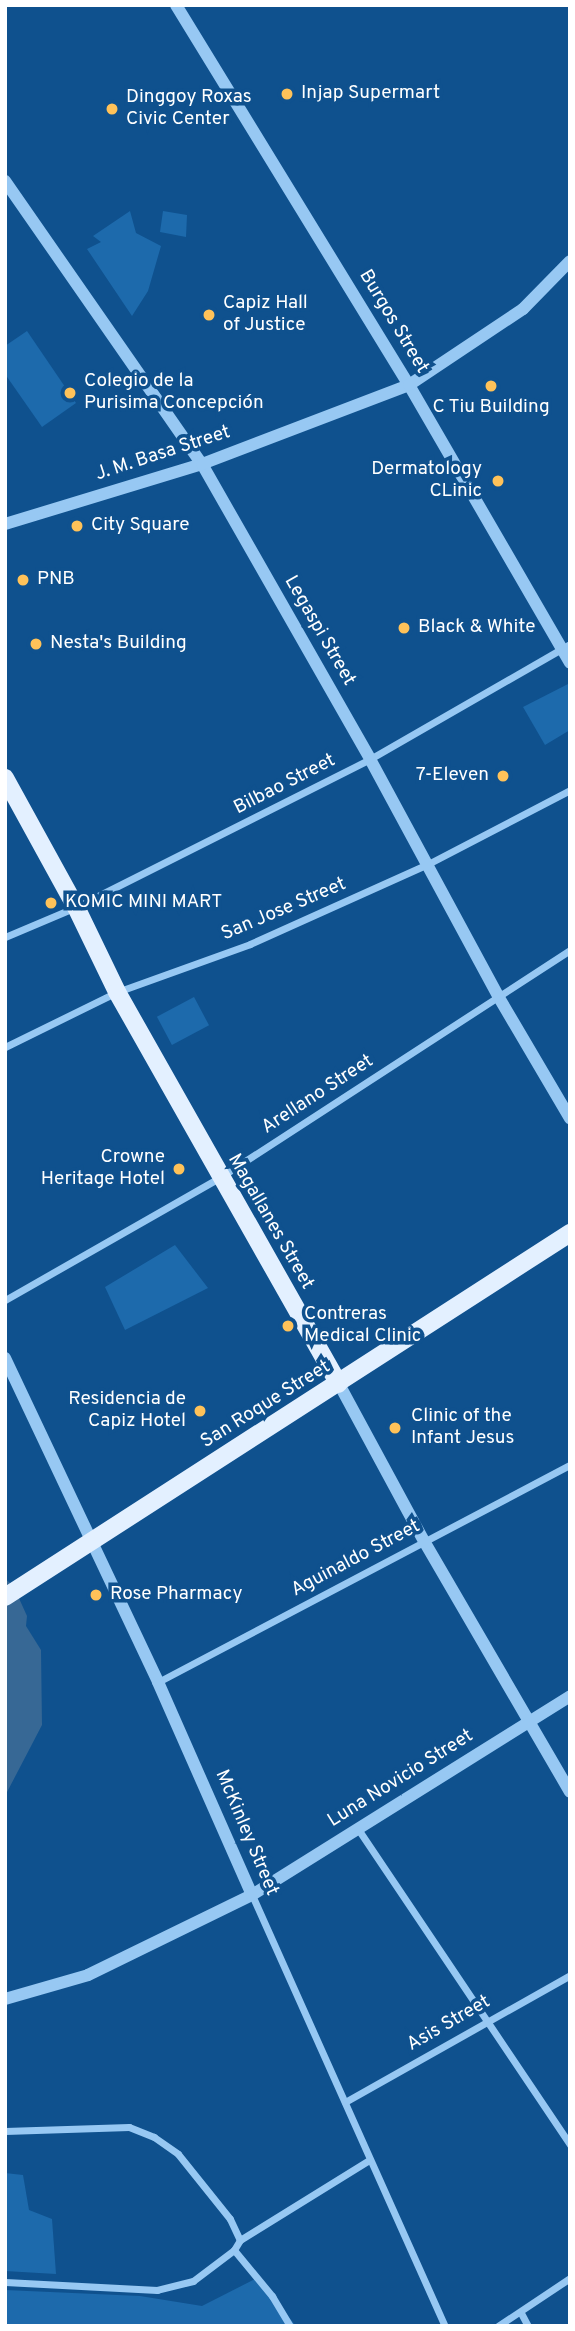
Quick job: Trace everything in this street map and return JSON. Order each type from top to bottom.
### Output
[{"type":"main road","name":"Magallanes Street","points":[[5,778],[76,907],[117,992],[219,1178],[339,1384]]},
{"type":"main road","name":"San Roque Street","points":[[12,1592],[570,1233]]},
{"type":"street","name":"Burgos Street","points":[[176,5],[410,385],[565,646],[570,663]]},
{"type":"street","name":"Legaspi Street","points":[[5,181],[202,464],[428,864],[498,996],[570,1118]]},
{"type":"street","name":"J. M. Basa Street","points":[[5,524],[202,464],[410,385],[523,309],[569,263]]},
{"type":"street","name":"Bilbao Street","points":[[5,937],[76,907],[370,760],[565,646]]},
{"type":"street","name":"San Jose Street","points":[[5,1047],[117,992],[250,944],[428,864],[570,790]]},
{"type":"street","name":"Arellano Street","points":[[5,1300],[219,1178],[570,950]]},
{"type":"street","name":"McKinley Street","points":[[5,1358],[158,1682],[445,2326]]},
{"type":"street","name":"Magallanes Street","points":[[339,1384],[424,1541],[570,1791]]},
{"type":"street","name":"Aguinaldo Street","points":[[158,1682],[570,1465]]},
{"type":"street","name":"Luna Novicio Street","points":[[5,1999],[88,1975],[252,1895],[570,1696]]},
{"type":"street","points":[[358,1829],[570,2145]]},
{"type":"street","name":"Asis Street","points":[[345,2102],[486,2020],[570,1975]]},
{"type":"street","points":[[5,2131],[129,2127],[154,2137],[178,2154],[230,2219],[240,2240]]},
{"type":"street","points":[[5,2282],[158,2290],[193,2281],[234,2250],[240,2240],[369,2160]]},
{"type":"street","points":[[234,2250],[272,2296],[290,2326]]},
{"type":"street","points":[[498,2326],[570,2278]]},
{"type":"street","points":[[521,2313],[528,2326]]},
{"type":"shaded area","points":[[130,211],[136,233],[161,246],[148,291],[132,316],[87,249],[101,242],[93,236]]},
{"type":"shaded area","points":[[163,211],[187,215],[186,237],[160,232]]},
{"type":"shaded area","points":[[27,331],[76,403],[42,427],[5,374],[5,346]]},
{"type":"shaded area","points":[[570,683],[570,730],[545,745],[523,707]]},
{"type":"shaded area","points":[[194,997],[209,1025],[172,1045],[157,1017]]},
{"type":"shaded area","points":[[175,1245],[208,1288],[125,1330],[105,1287]]},
{"type":"shaded area","points":[[5,1579],[13,1585],[27,1616],[26,1626],[41,1650],[42,1725],[5,1796]]},
{"type":"shaded area","points":[[5,2173],[23,2175],[29,2210],[52,2219],[56,2274],[5,2271]]},
{"type":"shaded area","points":[[257,2278],[296,2326],[5,2326],[5,2290],[140,2296],[202,2306]]},
{"type":"place","name":"Injap Supermart","points":[[287,94]]},
{"type":"place","name":"Dinggoy Roxas Civic Center","points":[[112,109]]},
{"type":"place","name":"Capiz Hall of Justice","points":[[209,315]]},
{"type":"place","name":"C Tiu Building","points":[[491,386]]},
{"type":"place","name":"Colegio de la Purisima Concepción","points":[[70,393]]},
{"type":"place","name":"Dermatology CLinic","points":[[498,481]]},
{"type":"place","name":"City Square","points":[[77,526]]},
{"type":"place","name":"PNB","points":[[23,580]]},
{"type":"place","name":"Black & White","points":[[404,628]]},
{"type":"place","name":"Nesta's Building","points":[[36,644]]},
{"type":"place","name":"7-Eleven","points":[[503,776]]},
{"type":"place","name":"KOMIC MINI MART","points":[[51,903]]},
{"type":"place","name":"Crowne Heritage Hotel","points":[[179,1169]]},
{"type":"place","name":"Contreras Medical Clinic","points":[[288,1326]]},
{"type":"place","name":"Residencia de Capiz Hotel","points":[[200,1411]]},
{"type":"place","name":"Clinic of the Infant Jesus","points":[[395,1428]]},
{"type":"place","name":"Rose Pharmacy","points":[[96,1595]]}]
